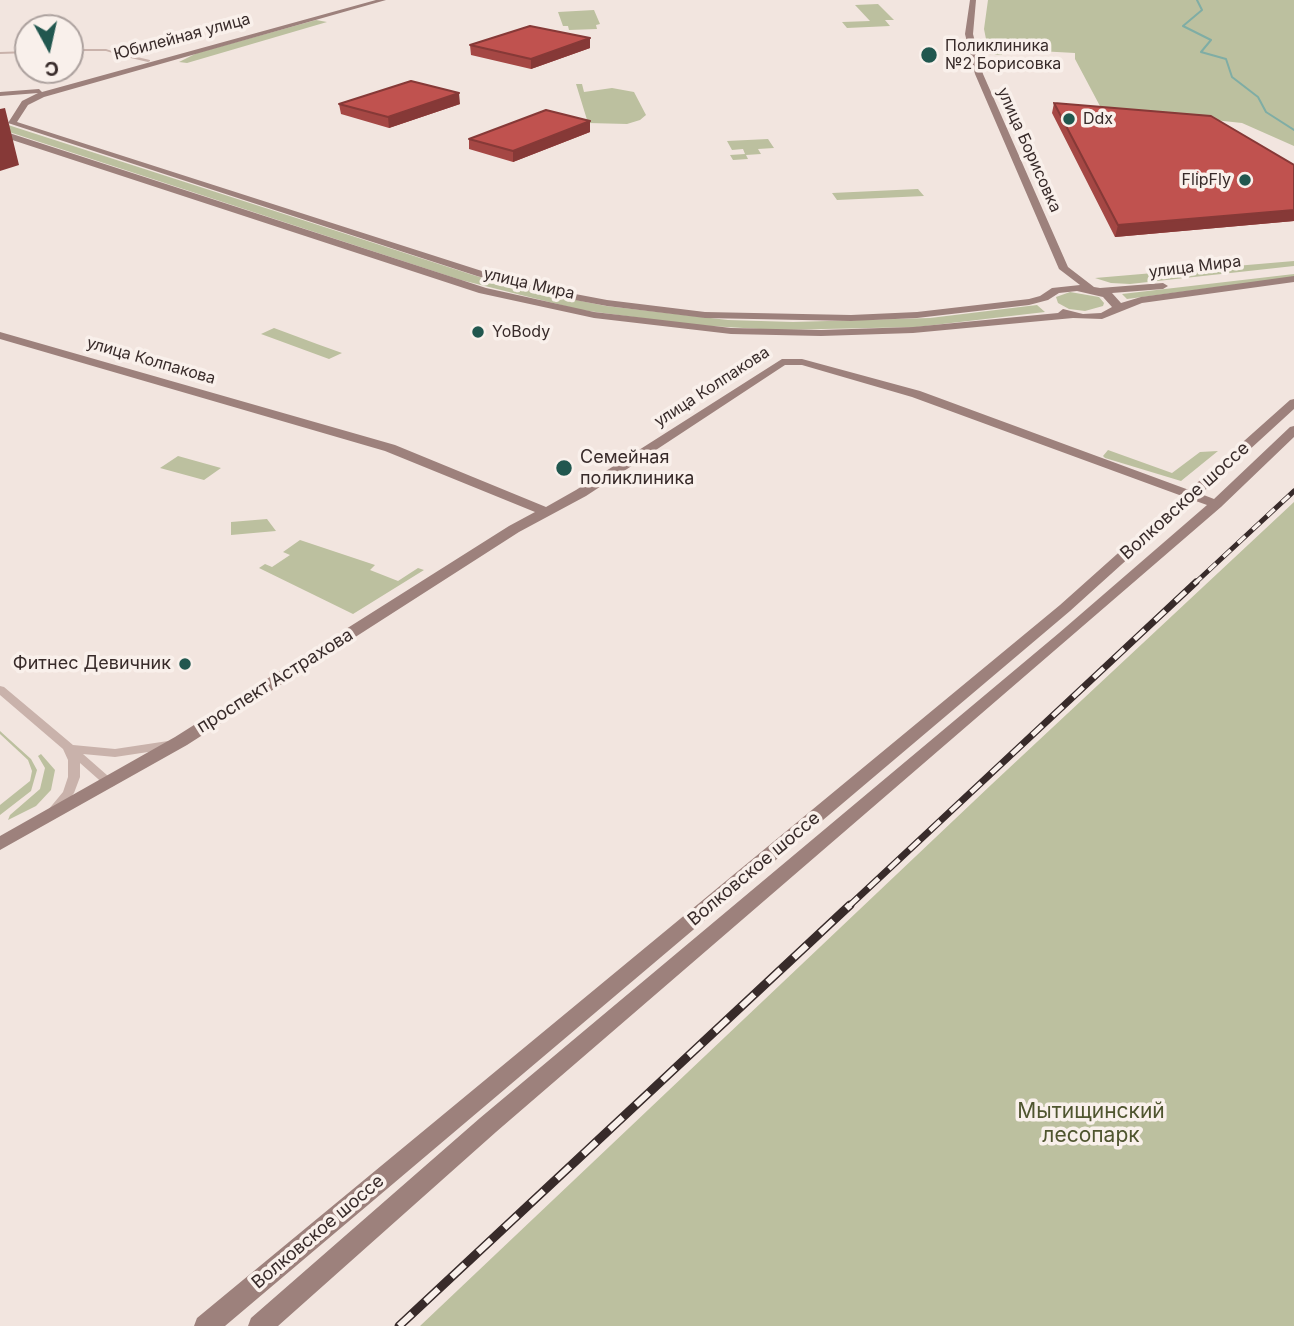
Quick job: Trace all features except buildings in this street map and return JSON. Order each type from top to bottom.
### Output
[{"type":"main road","name":"Юбилейная улица","points":[[0,95],[44,90],[370,0]]},
{"type":"main road","name":"Юбилейная улица","points":[[22,107],[30,100],[47,93],[383,0]]},
{"type":"main road","name":"улица Борисовка","points":[[973,0],[969,34],[975,64],[1064,269]]},
{"type":"main road","points":[[0,95],[16,98],[22,107],[0,119]]},
{"type":"main road","name":"улица Мира","points":[[22,107],[12,120],[19,127],[481,274],[586,300],[705,315],[818,319],[938,313],[1030,302],[1051,293],[1294,271]]},
{"type":"main road","name":"улица Мира","points":[[0,133],[496,294],[629,321],[758,332],[776,337],[786,344],[793,337],[811,333],[921,329],[1072,315],[1102,316],[1112,313],[1118,307],[1183,293],[1294,279]]},
{"type":"main road","points":[[1064,269],[1078,281],[1114,299],[1118,307]]},
{"type":"main road","points":[[1064,269],[1063,278],[1051,293],[1054,308],[1072,315]]},
{"type":"main road","name":"улица Колпакова","points":[[0,335],[390,448],[547,512],[628,463],[779,363],[802,362],[916,394],[1216,504]]},
{"type":"main road","name":"Волковское шоссе","points":[[206,1326],[1054,617],[1294,403]]},
{"type":"main road","name":"Волковское шоссе","points":[[260,1326],[488,1125],[1064,636],[1216,504],[1294,430]]},
{"type":"main road","name":"проспект Астрахова","points":[[0,844],[180,741],[466,559],[547,512]]},
{"type":"street","points":[[84,50],[116,53]]},
{"type":"street","points":[[124,55],[148,61]]},
{"type":"street","points":[[0,689],[110,783]]},
{"type":"street","points":[[67,747],[86,752],[115,753],[157,748],[180,741]]},
{"type":"street","points":[[43,821],[62,802],[72,784],[74,760],[67,747]]},
{"type":"green space","points":[[988,0],[1294,0],[1294,146],[1242,123],[1101,108],[1075,59],[1075,53],[1003,49],[1002,55],[989,54],[984,29]]},
{"type":"green space","points":[[878,4],[894,20],[885,20],[890,26],[847,28],[842,22],[870,21],[855,5]]},
{"type":"green space","points":[[594,10],[600,24],[596,25],[597,29],[569,30],[568,26],[563,26],[558,12]]},
{"type":"green space","points":[[316,20],[327,22],[187,63],[179,62],[197,53]]},
{"type":"green space","points":[[576,84],[582,84],[584,92],[612,88],[634,92],[646,115],[627,124],[588,123]]},
{"type":"green space","points":[[5,124],[473,275],[521,289],[606,306],[728,320],[793,322],[930,318],[1037,305],[1045,312],[917,327],[777,330],[693,325],[581,310],[461,280],[0,129]]},
{"type":"green space","points":[[768,139],[774,148],[758,149],[761,154],[746,155],[748,159],[733,160],[730,155],[745,154],[743,149],[732,150],[727,141]]},
{"type":"green space","points":[[918,189],[924,196],[837,200],[832,193]]},
{"type":"green space","points":[[1294,261],[1294,266],[1130,284],[1111,283],[1095,278]]},
{"type":"green space","points":[[1294,274],[1294,277],[1127,299],[1122,294]]},
{"type":"green space","points":[[1070,292],[1099,297],[1104,303],[1103,306],[1085,311],[1069,309],[1058,303],[1056,297]]},
{"type":"green space","points":[[274,328],[342,353],[329,359],[261,334]]},
{"type":"green space","points":[[1108,450],[1172,473],[1200,452],[1218,451],[1181,481],[1105,458],[1103,456]]},
{"type":"green space","points":[[178,456],[221,468],[204,480],[160,468]]},
{"type":"green space","name":"Мытищинский лесопарк","points":[[1294,502],[1294,1326],[420,1326],[992,784]]},
{"type":"green space","points":[[267,519],[276,531],[231,535],[231,522]]},
{"type":"green space","points":[[300,540],[375,565],[370,570],[398,581],[418,568],[424,570],[353,614],[259,568],[265,564],[272,567],[290,555],[283,552]]},
{"type":"green space","points":[[0,731],[31,759],[37,770],[31,791],[0,815],[0,805],[30,781],[32,771],[28,760]]},
{"type":"green space","points":[[41,754],[55,770],[51,790],[36,806],[8,820],[10,815],[40,789],[45,768],[38,756]]},
{"type":"waterway","points":[[1197,0],[1202,10],[1183,26],[1211,40],[1201,52],[1226,59],[1232,77],[1258,97],[1266,112],[1294,130]]},
{"type":"railway","points":[[1194,584],[1294,491]]},
{"type":"railway","points":[[848,907],[1196,582]]},
{"type":"railway","points":[[399,1326],[850,905]]},
{"type":"place","name":"Поликлиника №2 Борисовка","points":[[929,55]]},
{"type":"place","name":"Ddx","points":[[1069,119]]},
{"type":"place","name":"FlipFly","points":[[1245,180]]},
{"type":"place","name":"YoBody","points":[[478,332]]},
{"type":"place","name":"Семейная поликлиника","points":[[564,468]]},
{"type":"place","name":"Фитнес Девичник","points":[[185,664]]}]
